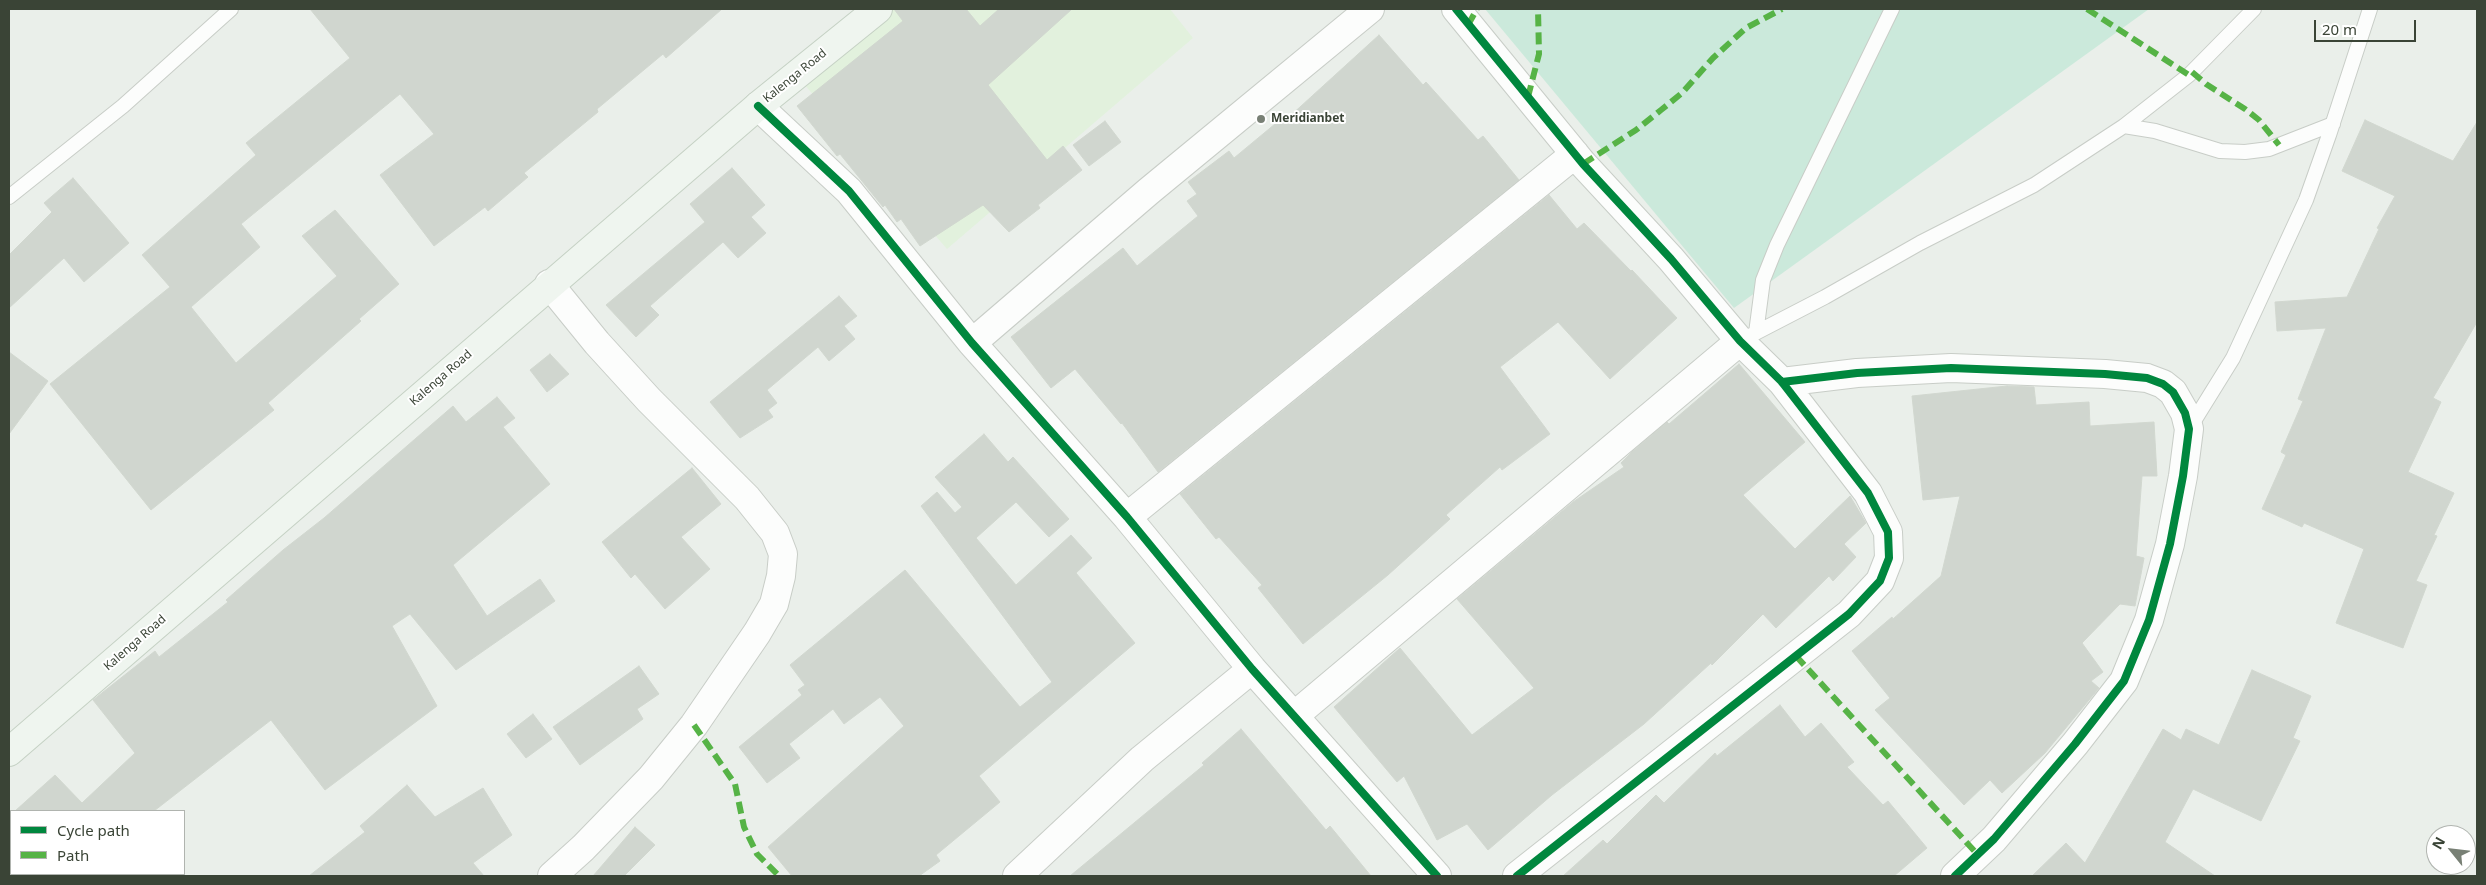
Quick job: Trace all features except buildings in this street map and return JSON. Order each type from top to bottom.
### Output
[{"type":"main road","name":"Kalenga Road","points":[[9,752],[549,284],[758,106],[878,9]]},
{"type":"street","points":[[972,343],[1157,185],[1370,9]]},
{"type":"street","points":[[1456,9],[1575,154],[1671,259],[1748,337],[1868,493],[1888,532],[1889,558],[1880,581],[1849,614],[1518,876]]},
{"type":"street","points":[[758,106],[849,191],[972,343],[1127,517],[1252,669],[1437,876]]},
{"type":"street","points":[[1127,517],[1575,154]]},
{"type":"street","points":[[549,284],[597,343],[649,400],[747,498],[775,533],[784,554],[774,604],[757,634],[694,725],[651,778],[583,848],[552,876]]},
{"type":"street","points":[[1294,716],[1748,337]]},
{"type":"street","points":[[1782,382],[1857,373],[1951,368],[2104,374],[2135,377],[2163,384],[2173,392],[2185,413],[2188,429],[2183,476],[2170,544],[2149,620],[2124,681],[2076,744],[1994,839],[1955,876]]},
{"type":"street","points":[[1017,876],[1142,759],[1252,669]]},
{"type":"lane","points":[[1748,337],[1763,280],[1776,245],[1892,9]]},
{"type":"lane","points":[[1748,337],[1825,297],[1920,243],[2034,185],[2124,126],[2192,72],[2254,9]]},
{"type":"lane","points":[[2188,429],[2233,358],[2251,323],[2306,200],[2370,9]]},
{"type":"lane","points":[[9,197],[123,106],[228,10]]},
{"type":"lane","points":[[2124,126],[2155,131],[2220,151],[2245,152],[2269,149],[2333,124]]},
{"type":"shaded area","points":[[857,9],[1170,9],[1193,38],[947,249],[790,68]]},
{"type":"shaded area","points":[[1485,9],[2149,9],[1734,308]]},
{"type":"marked path","points":[[1468,25],[1477,9]]},
{"type":"marked path","points":[[1528,97],[1539,54],[1538,9]]},
{"type":"marked path","points":[[1583,164],[1636,130],[1682,93],[1713,58],[1746,28],[1782,9]]},
{"type":"marked path","points":[[2087,9],[2189,75]]},
{"type":"marked path","points":[[2192,72],[2206,84],[2259,120],[2279,145]]},
{"type":"marked path","points":[[1796,656],[1978,855]]},
{"type":"marked path","points":[[694,725],[735,784],[744,827],[757,854],[779,876]]},
{"type":"cycle path","points":[[1456,9],[1583,164],[1671,259],[1740,341],[1782,382],[1868,493],[1888,532],[1889,558],[1880,581],[1849,614],[1517,876]]},
{"type":"cycle path","points":[[758,106],[849,191],[972,343],[1127,517],[1252,669],[1437,876]]},
{"type":"cycle path","points":[[1782,382],[1857,373],[1951,368],[2105,374],[2147,378],[2163,384],[2173,392],[2185,413],[2189,429],[2183,476],[2170,544],[2149,620],[2124,681],[2075,744],[1994,839],[1955,876]]},
{"type":"place","name":"Meridianbet","points":[[1261,119]]}]
